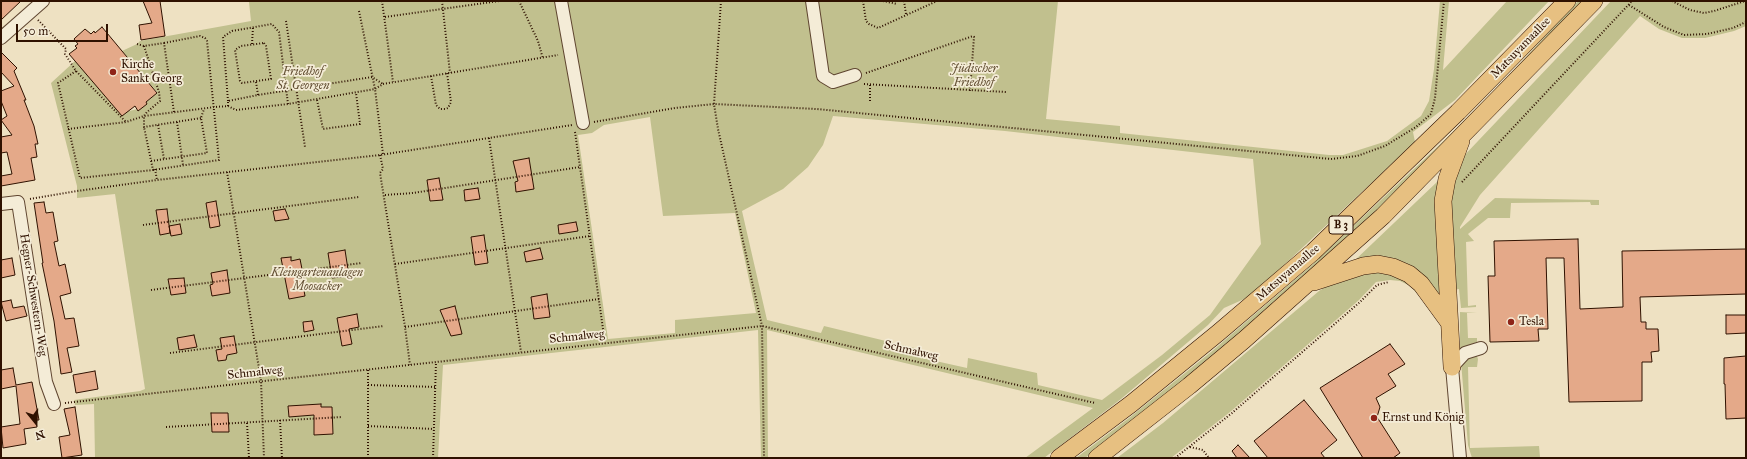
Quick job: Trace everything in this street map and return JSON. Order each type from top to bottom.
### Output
[{"type":"highway","name":"Matsuyamaallee","points":[[1059,458],[1131,404],[1313,252],[1458,112],[1567,1]]},
{"type":"highway","name":"Matsuyamaallee","points":[[1097,458],[1195,381],[1307,285],[1383,216],[1594,1]]},
{"type":"highway","points":[[1452,367],[1448,321],[1449,293],[1443,201],[1447,179],[1462,137]]},
{"type":"highway","points":[[1307,285],[1363,266],[1378,264],[1393,267],[1409,274],[1421,284],[1448,321]]},
{"type":"street","points":[[1,38],[43,1]]},
{"type":"street","points":[[561,1],[579,124]]},
{"type":"street","points":[[812,1],[822,76],[833,82],[855,76]]},
{"type":"street","points":[[1,204],[18,202]]},
{"type":"street","name":"Hegner-Schwestern-Weg","points":[[18,202],[46,382],[54,404]]},
{"type":"street","points":[[1460,458],[1452,367],[1465,354],[1481,348]]},
{"type":"path","points":[[382,1],[393,82]]},
{"type":"path","points":[[431,76],[436,105],[440,109],[448,108],[451,102],[442,1]]},
{"type":"path","points":[[385,16],[499,1]]},
{"type":"path","points":[[519,1],[538,41],[543,59]]},
{"type":"path","points":[[720,1],[714,104],[718,129],[762,326],[764,458]]},
{"type":"path","points":[[863,1],[866,21],[878,28],[937,1]]},
{"type":"path","points":[[883,1],[897,4]]},
{"type":"path","points":[[904,1],[906,14]]},
{"type":"path","points":[[927,1],[928,5]]},
{"type":"path","points":[[609,120],[675,108],[714,104],[728,106],[817,109],[1331,159],[1357,156],[1385,146],[1416,127],[1431,114],[1436,98],[1444,1]]},
{"type":"path","points":[[1461,183],[1632,1]]},
{"type":"path","points":[[1672,1],[1690,10],[1704,13],[1745,1]]},
{"type":"path","points":[[1628,5],[1664,27],[1684,35],[1707,34],[1732,28],[1746,22]]},
{"type":"path","points":[[359,11],[375,89],[383,169],[380,173],[385,195],[410,365]]},
{"type":"path","points":[[30,12],[66,49],[65,54],[76,71],[126,122]]},
{"type":"path","points":[[286,21],[305,147]]},
{"type":"path","points":[[228,106],[223,37],[232,31],[272,24],[277,29],[288,104]]},
{"type":"path","points":[[252,44],[253,27]]},
{"type":"path","points":[[76,71],[58,83],[80,178],[154,170],[219,160],[215,107],[207,41],[205,38],[200,36],[144,46],[137,44]]},
{"type":"path","points":[[970,91],[973,36],[855,76],[859,84],[870,83],[970,91],[1006,92]]},
{"type":"path","points":[[164,42],[174,112]]},
{"type":"path","points":[[264,43],[266,46],[271,79],[256,82],[242,83],[240,81],[235,50],[240,46],[264,43]]},
{"type":"path","points":[[144,46],[159,92],[160,101],[144,116],[144,126],[151,161],[157,180]]},
{"type":"path","points":[[68,129],[126,122],[144,116],[215,107],[228,106],[236,110],[317,100],[375,89],[383,84],[393,82],[543,59],[559,55]]},
{"type":"path","points":[[228,101],[372,77],[383,84]]},
{"type":"path","points":[[256,82],[258,95]]},
{"type":"path","points":[[870,83],[870,101]]},
{"type":"path","points":[[317,100],[323,129],[360,124],[356,93]]},
{"type":"path","points":[[151,161],[207,153],[201,118],[204,109]]},
{"type":"path","points":[[144,126],[201,118]]},
{"type":"path","points":[[176,122],[183,165]]},
{"type":"path","points":[[158,124],[164,159]]},
{"type":"path","points":[[18,202],[77,191],[157,180],[382,154],[579,124],[580,167],[605,343]]},
{"type":"path","points":[[489,138],[521,352]]},
{"type":"path","points":[[385,195],[413,193],[580,167]]},
{"type":"path","points":[[227,172],[260,380],[264,458]]},
{"type":"path","points":[[143,225],[358,197]]},
{"type":"path","points":[[395,264],[590,236]]},
{"type":"path","points":[[152,290],[362,263]]},
{"type":"path","points":[[1175,458],[1238,408],[1360,302],[1377,285],[1393,283]]},
{"type":"path","points":[[405,326],[599,299]]},
{"type":"path","points":[[170,353],[384,326]]},
{"type":"path","name":"Schmalweg","points":[[54,404],[260,380],[368,370],[762,326],[1095,403]]},
{"type":"path","points":[[433,458],[436,362]]},
{"type":"path","points":[[368,370],[368,458]]},
{"type":"path","points":[[368,385],[436,387]]},
{"type":"path","points":[[166,427],[342,417]]},
{"type":"path","points":[[280,420],[282,458]]},
{"type":"path","points":[[247,423],[249,458]]},
{"type":"path","points":[[368,426],[434,429]]},
{"type":"path","points":[[1190,447],[1203,450],[1209,458]]},
{"type":"green space","points":[[1058,1],[1046,119],[1120,126],[1120,133],[1329,155],[1343,155],[1387,141],[1421,116],[1429,101],[1434,69],[1440,1],[1449,1],[1443,70],[1507,1],[1549,1],[1455,100],[1413,132],[1415,142],[1251,296],[1224,308],[1208,325],[1121,399],[1044,458],[1025,458],[1093,408],[767,330],[768,458],[761,458],[758,330],[443,365],[438,458],[95,458],[94,404],[75,405],[74,400],[140,391],[145,389],[115,194],[77,198],[77,186],[51,83],[75,61],[129,111],[138,109],[146,105],[146,102],[157,92],[122,51],[140,41],[251,21],[249,2]],"holes":[[[833,116],[1005,131],[1253,159],[1261,244],[1210,315],[1162,355],[1102,400],[1038,385],[1037,373],[968,358],[967,368],[922,358],[923,350],[824,326],[821,333],[767,320],[742,211],[783,189],[808,167],[823,145]],[[650,117],[663,216],[735,213],[756,313],[675,320],[675,333],[608,339],[578,135],[592,133],[604,125]]]},
{"type":"green space","points":[[1578,1],[1585,1],[1378,211],[1213,357],[1085,458],[1076,458],[1129,418],[1211,352],[1312,265],[1449,136],[1513,71]]},
{"type":"green space","points":[[1611,1],[1746,1],[1746,26],[1734,31],[1705,38],[1682,38],[1659,29],[1640,16],[1480,195],[1460,229],[1495,198],[1599,200],[1599,205],[1591,205],[1590,202],[1511,203],[1510,218],[1488,218],[1468,234],[1474,241],[1466,242],[1468,306],[1476,305],[1476,307],[1461,308],[1459,289],[1441,292],[1424,301],[1410,286],[1400,281],[1390,280],[1376,282],[1359,300],[1230,412],[1171,458],[1117,458],[1163,423],[1319,291],[1331,283],[1459,161]]},
{"type":"green space","points":[[1460,312],[1477,313],[1467,313],[1468,338],[1477,338],[1477,342],[1460,349]]},
{"type":"green space","points":[[1476,354],[1478,359],[1477,367],[1468,367],[1470,448],[1539,446],[1540,457],[1472,458],[1468,445],[1461,362]]},
{"type":"building","points":[[1,1],[21,1],[1,20]]},
{"type":"building","points":[[143,1],[160,1],[165,36],[141,40],[139,25],[152,23]]},
{"type":"building","name":"Kirche Sankt Georg","points":[[102,27],[157,93],[138,111],[135,106],[122,116],[69,54],[77,48],[75,46],[78,44],[74,39],[85,29],[91,34],[94,31],[95,33]]},
{"type":"building","points":[[1,52],[17,68],[14,71],[26,100],[24,100],[34,126],[38,144],[35,144],[37,157],[31,158],[35,180],[1,186],[1,176],[12,174],[7,152],[1,153],[1,137],[12,135],[1,120],[7,116],[1,101],[1,91],[14,86],[1,72]]},
{"type":"building","points":[[529,158],[534,189],[516,192],[515,182],[518,181],[513,161]]},
{"type":"building","points":[[439,178],[443,200],[430,201],[427,180]]},
{"type":"building","points":[[478,188],[480,199],[465,201],[464,190]]},
{"type":"building","points":[[216,201],[220,226],[210,228],[206,203]]},
{"type":"building","points":[[44,202],[46,213],[53,212],[58,241],[54,242],[59,266],[65,264],[71,293],[60,296],[65,319],[74,318],[79,346],[67,348],[72,372],[61,374],[54,321],[42,263],[34,203]]},
{"type":"building","points":[[167,209],[170,233],[160,235],[156,210]]},
{"type":"building","points":[[285,209],[289,219],[275,221],[273,211]]},
{"type":"building","points":[[576,222],[578,231],[559,234],[558,225]]},
{"type":"building","points":[[180,224],[182,234],[171,236],[169,226]]},
{"type":"building","points":[[484,235],[488,263],[475,265],[471,237]]},
{"type":"building","points":[[1578,239],[1580,309],[1623,307],[1622,251],[1746,249],[1746,294],[1640,297],[1641,322],[1646,322],[1646,329],[1658,329],[1659,351],[1651,352],[1652,362],[1642,362],[1642,401],[1569,402],[1564,258],[1546,258],[1548,329],[1538,329],[1539,341],[1490,342],[1488,276],[1495,276],[1494,241]]},
{"type":"building","points":[[540,248],[543,259],[526,262],[524,252]]},
{"type":"building","points":[[345,250],[349,276],[332,278],[328,253]]},
{"type":"building","points":[[291,257],[291,261],[300,259],[305,284],[303,285],[305,296],[289,299],[281,258]]},
{"type":"building","points":[[12,258],[15,275],[1,278],[1,260]]},
{"type":"building","points":[[227,270],[230,293],[212,296],[210,285],[213,284],[211,273]]},
{"type":"building","points":[[184,278],[186,293],[171,295],[168,279]]},
{"type":"building","points":[[547,294],[550,317],[534,319],[531,297]]},
{"type":"building","points":[[11,300],[13,308],[24,306],[27,316],[6,321],[1,302]]},
{"type":"building","points":[[455,306],[462,334],[451,336],[440,310]]},
{"type":"building","points":[[357,314],[359,327],[349,329],[352,344],[342,346],[337,318]]},
{"type":"building","points":[[1726,315],[1746,315],[1746,333],[1726,334]]},
{"type":"building","points":[[312,321],[314,330],[304,332],[303,322]]},
{"type":"building","points":[[194,335],[197,347],[179,350],[177,338]]},
{"type":"building","points":[[234,336],[237,353],[227,355],[226,360],[218,361],[216,350],[222,349],[220,338]]},
{"type":"building","points":[[1390,344],[1405,364],[1388,374],[1396,386],[1376,398],[1380,407],[1377,417],[1400,453],[1393,458],[1363,458],[1320,388]]},
{"type":"building","points":[[1746,356],[1746,418],[1726,419],[1724,358]]},
{"type":"building","points":[[13,368],[16,385],[32,382],[39,420],[36,420],[37,427],[24,429],[26,444],[3,448],[1,427],[20,424],[16,386],[1,389],[1,370]]},
{"type":"building","points":[[95,371],[98,389],[76,393],[73,375]]},
{"type":"building","points":[[1304,400],[1337,440],[1321,453],[1325,458],[1268,458],[1254,441]]},
{"type":"building","points":[[321,404],[321,407],[332,407],[333,434],[314,435],[314,415],[289,417],[288,406]]},
{"type":"building","points":[[75,407],[82,455],[62,458],[59,437],[70,435],[64,409]]},
{"type":"building","points":[[211,413],[228,413],[229,432],[212,432]]},
{"type":"building","points":[[1238,445],[1250,458],[1237,458],[1232,451]]},
{"type":"place","name":"Kirche Sankt Georg","points":[[113,72]]},
{"type":"place","name":"Tesla","points":[[1511,322]]},
{"type":"place","name":"Ernst und König","points":[[1374,418]]},
{"type":"park label","name":"Jüdischer Friedhof","points":[[974,76]]},
{"type":"park label","name":"Friedhof St. Georgen","points":[[303,79]]},
{"type":"park label","name":"Kleingartenanlagen Moosacker","points":[[317,280]]}]
